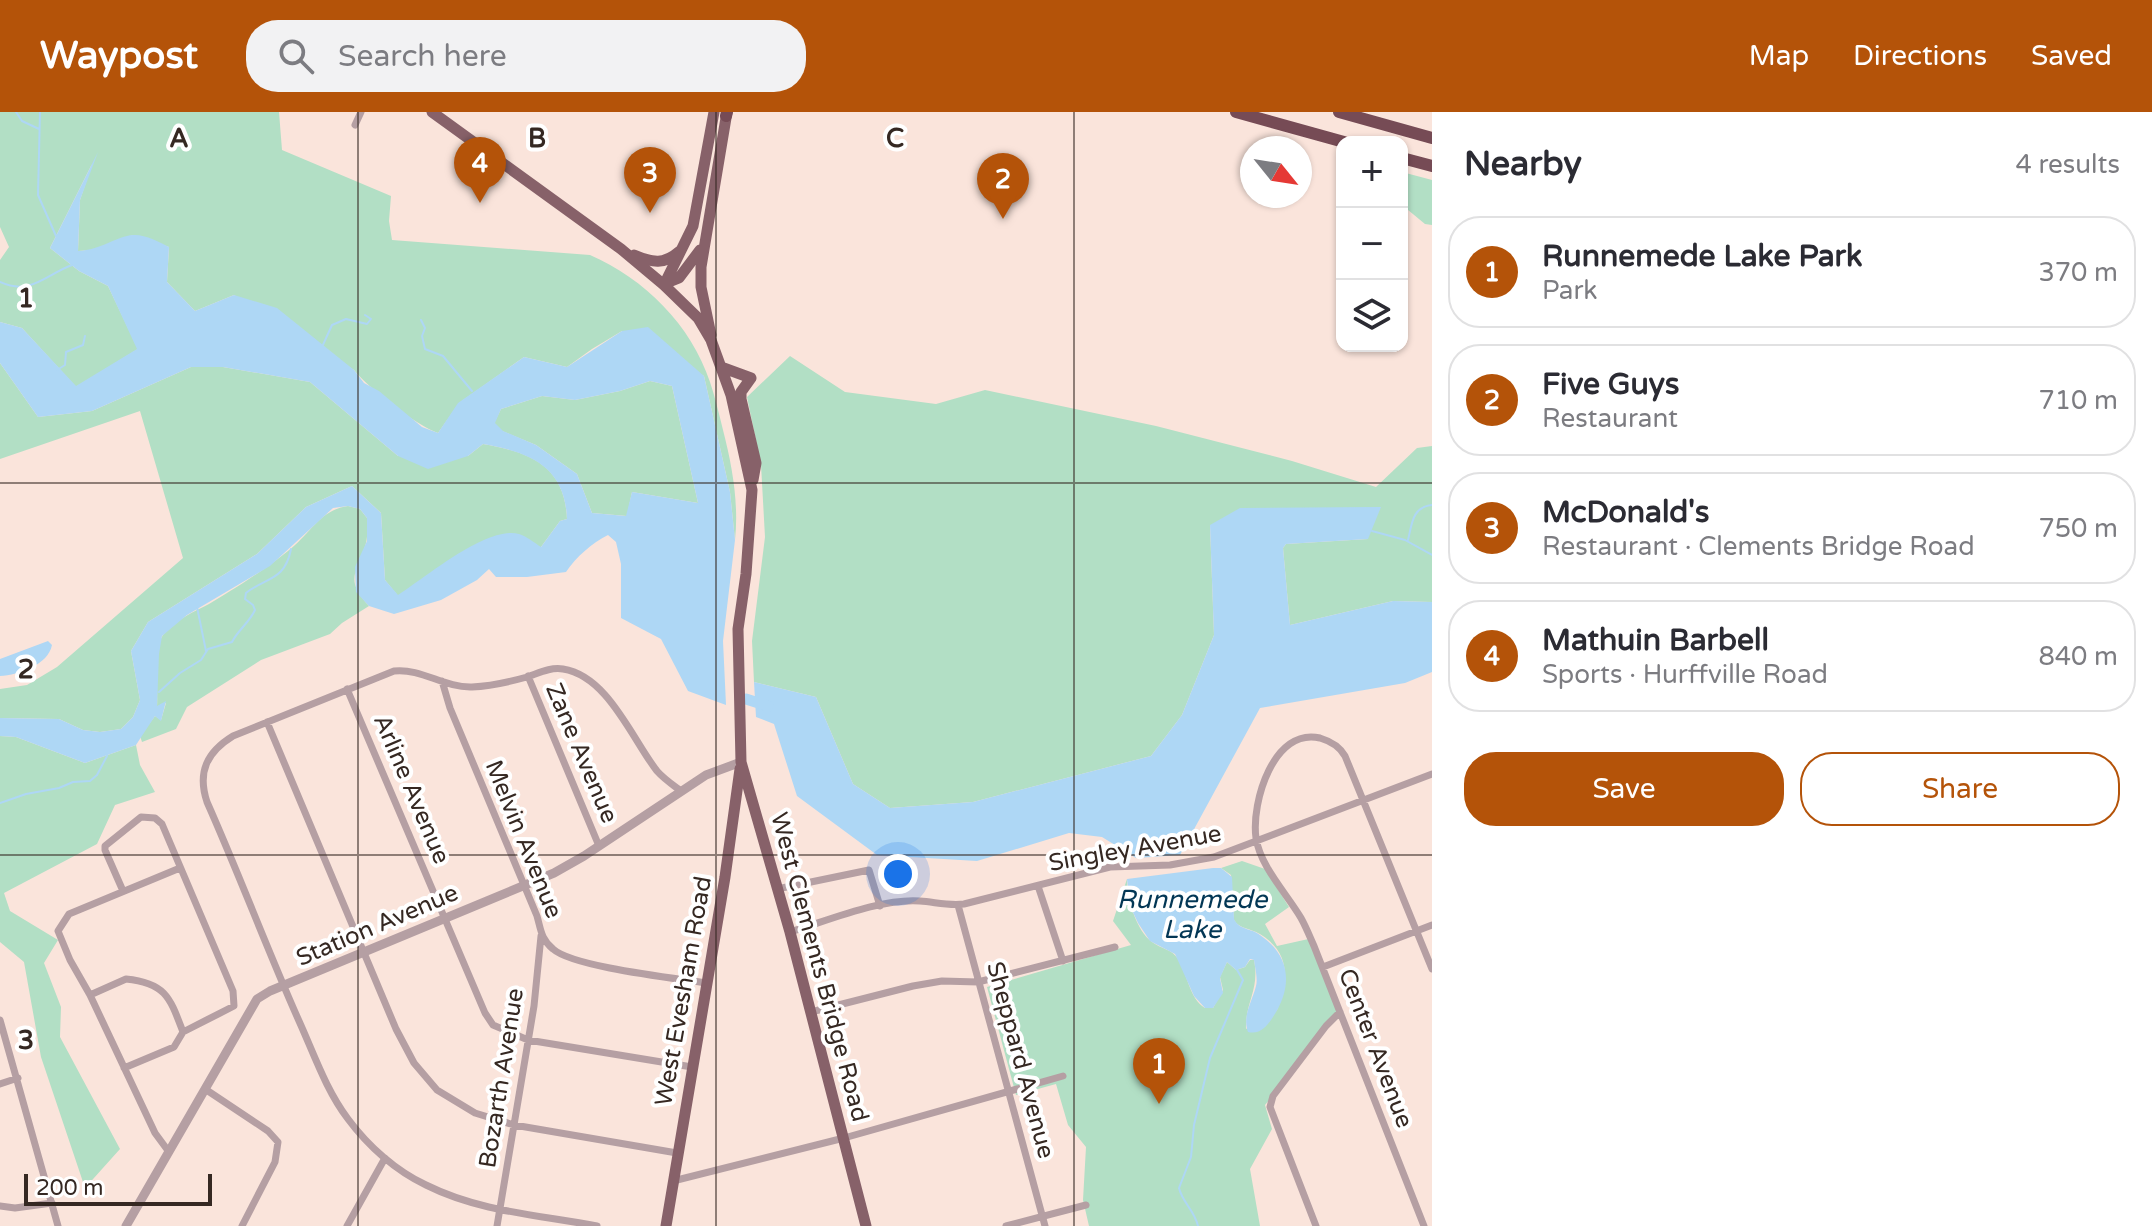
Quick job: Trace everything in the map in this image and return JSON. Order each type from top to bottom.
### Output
[{"type":"highway","points":[[1236,112],[1336,140]]},
{"type":"highway","points":[[1339,112],[1432,138]]},
{"type":"highway","points":[[1408,160],[1432,166]]},
{"type":"main road","points":[[432,112],[621,249],[698,318],[711,340],[731,395],[752,490]]},
{"type":"main road","points":[[664,285],[693,226],[723,113]]},
{"type":"main road","points":[[711,340],[701,287],[723,113]]},
{"type":"main road","points":[[664,285],[679,278],[690,267],[706,236]]},
{"type":"main road","points":[[621,249],[652,262],[665,262],[683,248]]},
{"type":"main road","points":[[721,367],[751,378],[745,385],[741,399],[756,463],[752,490]]},
{"type":"main road","name":"West Clements Bridge Road","points":[[752,490],[746,574],[738,629],[741,762],[790,932],[866,1226]]},
{"type":"main road","name":"West Evesham Road","points":[[666,1226],[741,762]]},
{"type":"main road","points":[[734,813],[742,802],[753,804]]},
{"type":"street","points":[[355,125],[361,112]]},
{"type":"street","points":[[597,1226],[468,1202],[423,1184],[385,1158],[363,1137],[339,1106],[284,986],[203,791],[205,768],[212,751],[233,736],[377,676],[407,670],[469,687],[563,669],[601,688],[657,770],[681,791]]},
{"type":"street","name":"Zane Avenue","points":[[528,676],[599,846]]},
{"type":"street","name":"Melvin Avenue","points":[[442,681],[450,708],[537,916],[541,935],[552,949],[571,960],[706,983]]},
{"type":"street","name":"Arline Avenue","points":[[347,689],[489,1020],[510,1034],[528,1040],[692,1067]]},
{"type":"street","points":[[267,722],[396,1029],[421,1073],[437,1090],[461,1106],[514,1125],[677,1153]]},
{"type":"street","points":[[1257,841],[1257,810],[1267,775],[1277,757],[1297,739],[1310,736],[1341,750],[1364,799],[1432,969]]},
{"type":"street","name":"Station Avenue","points":[[126,1226],[257,999],[554,873],[706,775],[741,762]]},
{"type":"street","name":"Singley Avenue","points":[[790,932],[880,906],[920,901],[958,905],[1110,867],[1170,865],[1214,857],[1432,774]]},
{"type":"street","points":[[123,891],[105,846],[141,817],[155,818],[162,824],[224,966],[233,991],[234,1006],[245,1019]]},
{"type":"street","name":"Center Avenue","points":[[1257,841],[1262,855],[1307,930],[1424,1226]]},
{"type":"street","points":[[169,1152],[155,1133],[58,931],[69,914],[180,868]]},
{"type":"street","points":[[777,889],[869,870],[880,906]]},
{"type":"street","points":[[1038,886],[1063,961]]},
{"type":"street","name":"Sheppard Avenue","points":[[958,905],[1045,1226]]},
{"type":"street","points":[[1323,967],[1432,925]]},
{"type":"street","name":"Bozarth Avenue","points":[[497,1226],[528,1040],[541,935]]},
{"type":"street","points":[[811,1012],[913,986],[942,981],[978,982],[1115,947]]},
{"type":"street","points":[[90,995],[126,979],[163,991],[169,996],[183,1032]]},
{"type":"street","points":[[124,1068],[174,1047],[183,1032],[234,1006]]},
{"type":"street","points":[[1316,1226],[1270,1107],[1273,1096],[1315,1039],[1340,1012]]},
{"type":"street","points":[[0,1020],[58,1226]]},
{"type":"street","points":[[673,1181],[844,1138],[1063,1076]]},
{"type":"street","points":[[0,1084],[18,1078]]},
{"type":"street","points":[[205,1089],[268,1131],[278,1142],[275,1162],[242,1226]]},
{"type":"street","points":[[347,1226],[385,1158]]},
{"type":"street","points":[[0,1206],[15,1208],[52,1203]]},
{"type":"street","points":[[1006,1226],[1086,1205]]},
{"type":"green space","points":[[0,112],[279,112],[282,150],[391,196],[389,221],[392,240],[590,255],[610,265],[664,306],[702,361],[732,470],[735,540],[730,492],[704,376],[622,331],[567,367],[524,357],[459,403],[438,433],[393,405],[354,370],[234,295],[195,311],[167,282],[169,247],[133,235],[95,250],[78,251],[80,200],[92,164],[50,248],[79,271],[108,286],[138,349],[76,387],[22,328],[0,322],[0,260],[9,247],[0,227]]},
{"type":"green space","points":[[1408,174],[1432,180],[1432,225],[1425,224],[1408,210]]},
{"type":"green space","points":[[790,356],[845,392],[936,404],[985,390],[1156,426],[1292,461],[1376,487],[1417,448],[1432,446],[1432,602],[1393,601],[1290,625],[1283,548],[1286,544],[1368,539],[1210,525],[1214,635],[1182,715],[1151,756],[973,802],[890,808],[853,784],[816,697],[754,682],[752,641],[765,537],[761,465],[747,397]]},
{"type":"green space","points":[[0,363],[38,417],[92,411],[191,367],[223,367],[310,382],[398,456],[468,456],[483,444],[530,457],[552,474],[560,486],[567,519],[560,521],[541,547],[451,559],[398,596],[385,580],[381,513],[352,486],[306,507],[257,554],[148,622],[131,651],[140,700],[133,717],[121,729],[100,732],[83,730],[59,719],[0,718],[0,689],[27,685],[57,667],[183,558],[140,411],[0,459]]},
{"type":"green space","points":[[650,381],[672,386],[698,503],[632,492],[627,516],[592,513],[577,474],[536,445],[502,431],[494,423],[501,409],[542,396],[575,400]]},
{"type":"green space","points":[[348,506],[360,509],[367,518],[367,540],[355,582],[356,589],[369,606],[330,634],[261,660],[187,707],[176,729],[142,742],[140,736],[155,716],[161,720],[166,703],[157,707],[158,649],[163,635],[178,621],[276,560],[331,511]]},
{"type":"green space","points":[[0,736],[16,737],[85,763],[136,745],[140,765],[155,792],[115,805],[97,844],[4,893],[10,911],[58,940],[44,963],[61,1007],[60,1037],[120,1149],[85,1188],[41,1057],[24,962],[0,942]]},
{"type":"green space","points":[[1242,861],[1265,869],[1289,907],[1265,924],[1277,946],[1313,938],[1341,1012],[1265,1105],[1272,1129],[1250,1169],[1260,1226],[1089,1226],[1083,1200],[1086,1147],[1068,1125],[1056,1084],[1016,1095],[987,987],[1131,945],[1113,921],[1127,879],[1131,905],[1141,930],[1152,942],[1176,956],[1195,998],[1205,1008],[1213,1008],[1223,990],[1220,977],[1227,962],[1236,970],[1254,960],[1255,980],[1246,1029],[1277,1010],[1285,976],[1276,947],[1234,920],[1231,875],[1221,868]]},
{"type":"water","points":[[98,152],[80,200],[78,251],[133,235],[147,237],[169,247],[167,282],[195,311],[234,295],[277,308],[354,370],[364,383],[379,391],[422,427],[438,433],[458,403],[524,357],[567,367],[622,331],[648,327],[704,376],[730,492],[735,540],[723,641],[726,705],[688,691],[661,639],[621,618],[621,564],[616,542],[608,535],[585,551],[566,572],[496,577],[489,569],[477,580],[441,600],[394,614],[369,606],[356,592],[355,567],[367,541],[367,518],[360,509],[348,506],[333,508],[270,566],[187,615],[162,636],[157,706],[166,701],[161,721],[155,716],[136,745],[85,763],[16,737],[0,736],[0,718],[59,719],[83,730],[100,732],[121,729],[133,717],[140,700],[131,651],[148,622],[257,554],[306,507],[352,486],[381,513],[385,580],[398,595],[490,537],[519,534],[541,547],[560,521],[567,519],[560,486],[552,474],[529,457],[483,444],[468,456],[428,469],[398,456],[310,382],[223,367],[191,367],[92,411],[38,417],[0,363],[0,322],[22,328],[76,386],[137,349],[108,286],[79,271],[50,248]],"holes":[[[650,381],[672,386],[698,503],[632,492],[626,516],[592,513],[577,474],[536,445],[503,431],[495,423],[501,409],[542,396],[575,400]]]},
{"type":"water","points":[[1381,507],[1368,539],[1286,544],[1283,548],[1290,625],[1393,601],[1432,602],[1432,672],[1405,683],[1260,708],[1180,855],[1136,858],[1102,837],[1069,833],[977,861],[877,855],[797,796],[774,724],[756,717],[754,682],[816,697],[853,784],[890,808],[973,802],[1151,756],[1182,715],[1214,635],[1210,525],[1240,508]]},
{"type":"water","points":[[48,641],[52,645],[39,663],[16,674],[0,676],[0,659]]},
{"type":"water","name":"Runnemede Lake","points":[[1221,868],[1232,877],[1236,923],[1270,943],[1278,952],[1286,973],[1284,994],[1279,1006],[1268,1024],[1256,1032],[1248,1032],[1246,1026],[1257,983],[1254,960],[1250,959],[1245,967],[1236,970],[1227,962],[1220,978],[1223,993],[1213,1008],[1205,1008],[1194,996],[1175,954],[1150,941],[1130,906],[1127,879]]},
{"type":"waterway","points":[[16,112],[22,121],[39,129]]},
{"type":"waterway","points":[[40,112],[38,195],[56,236]]},
{"type":"waterway","points":[[0,282],[21,287],[72,265]]},
{"type":"waterway","points":[[322,347],[332,325],[346,319],[367,324],[371,319],[365,315]]},
{"type":"waterway","points":[[421,320],[425,328],[422,336],[425,349],[443,356],[472,391]]},
{"type":"waterway","points":[[57,370],[65,365],[66,352],[83,345],[85,336]]},
{"type":"waterway","points":[[1408,540],[1417,513],[1425,506],[1432,505]]},
{"type":"waterway","points":[[1372,531],[1405,540],[1432,555]]},
{"type":"waterway","points":[[159,692],[201,660],[208,649],[232,642],[255,610],[245,599],[246,593],[279,573],[291,549]]},
{"type":"waterway","points":[[197,607],[206,651]]},
{"type":"waterway","points":[[746,699],[768,706]]},
{"type":"waterway","points":[[0,803],[73,782],[90,781],[97,775],[107,756]]},
{"type":"waterway","points":[[1198,1226],[1179,1188],[1191,1157],[1194,1125],[1210,1058],[1243,980],[1236,968]]},
{"type":"place","name":"Mathuin Barbell","points":[[480,203]]},
{"type":"place","name":"McDonald's","points":[[650,213]]},
{"type":"place","name":"Five Guys","points":[[1003,219]]},
{"type":"place","name":"Runnemede Lake Park","points":[[1159,1104]]}]
